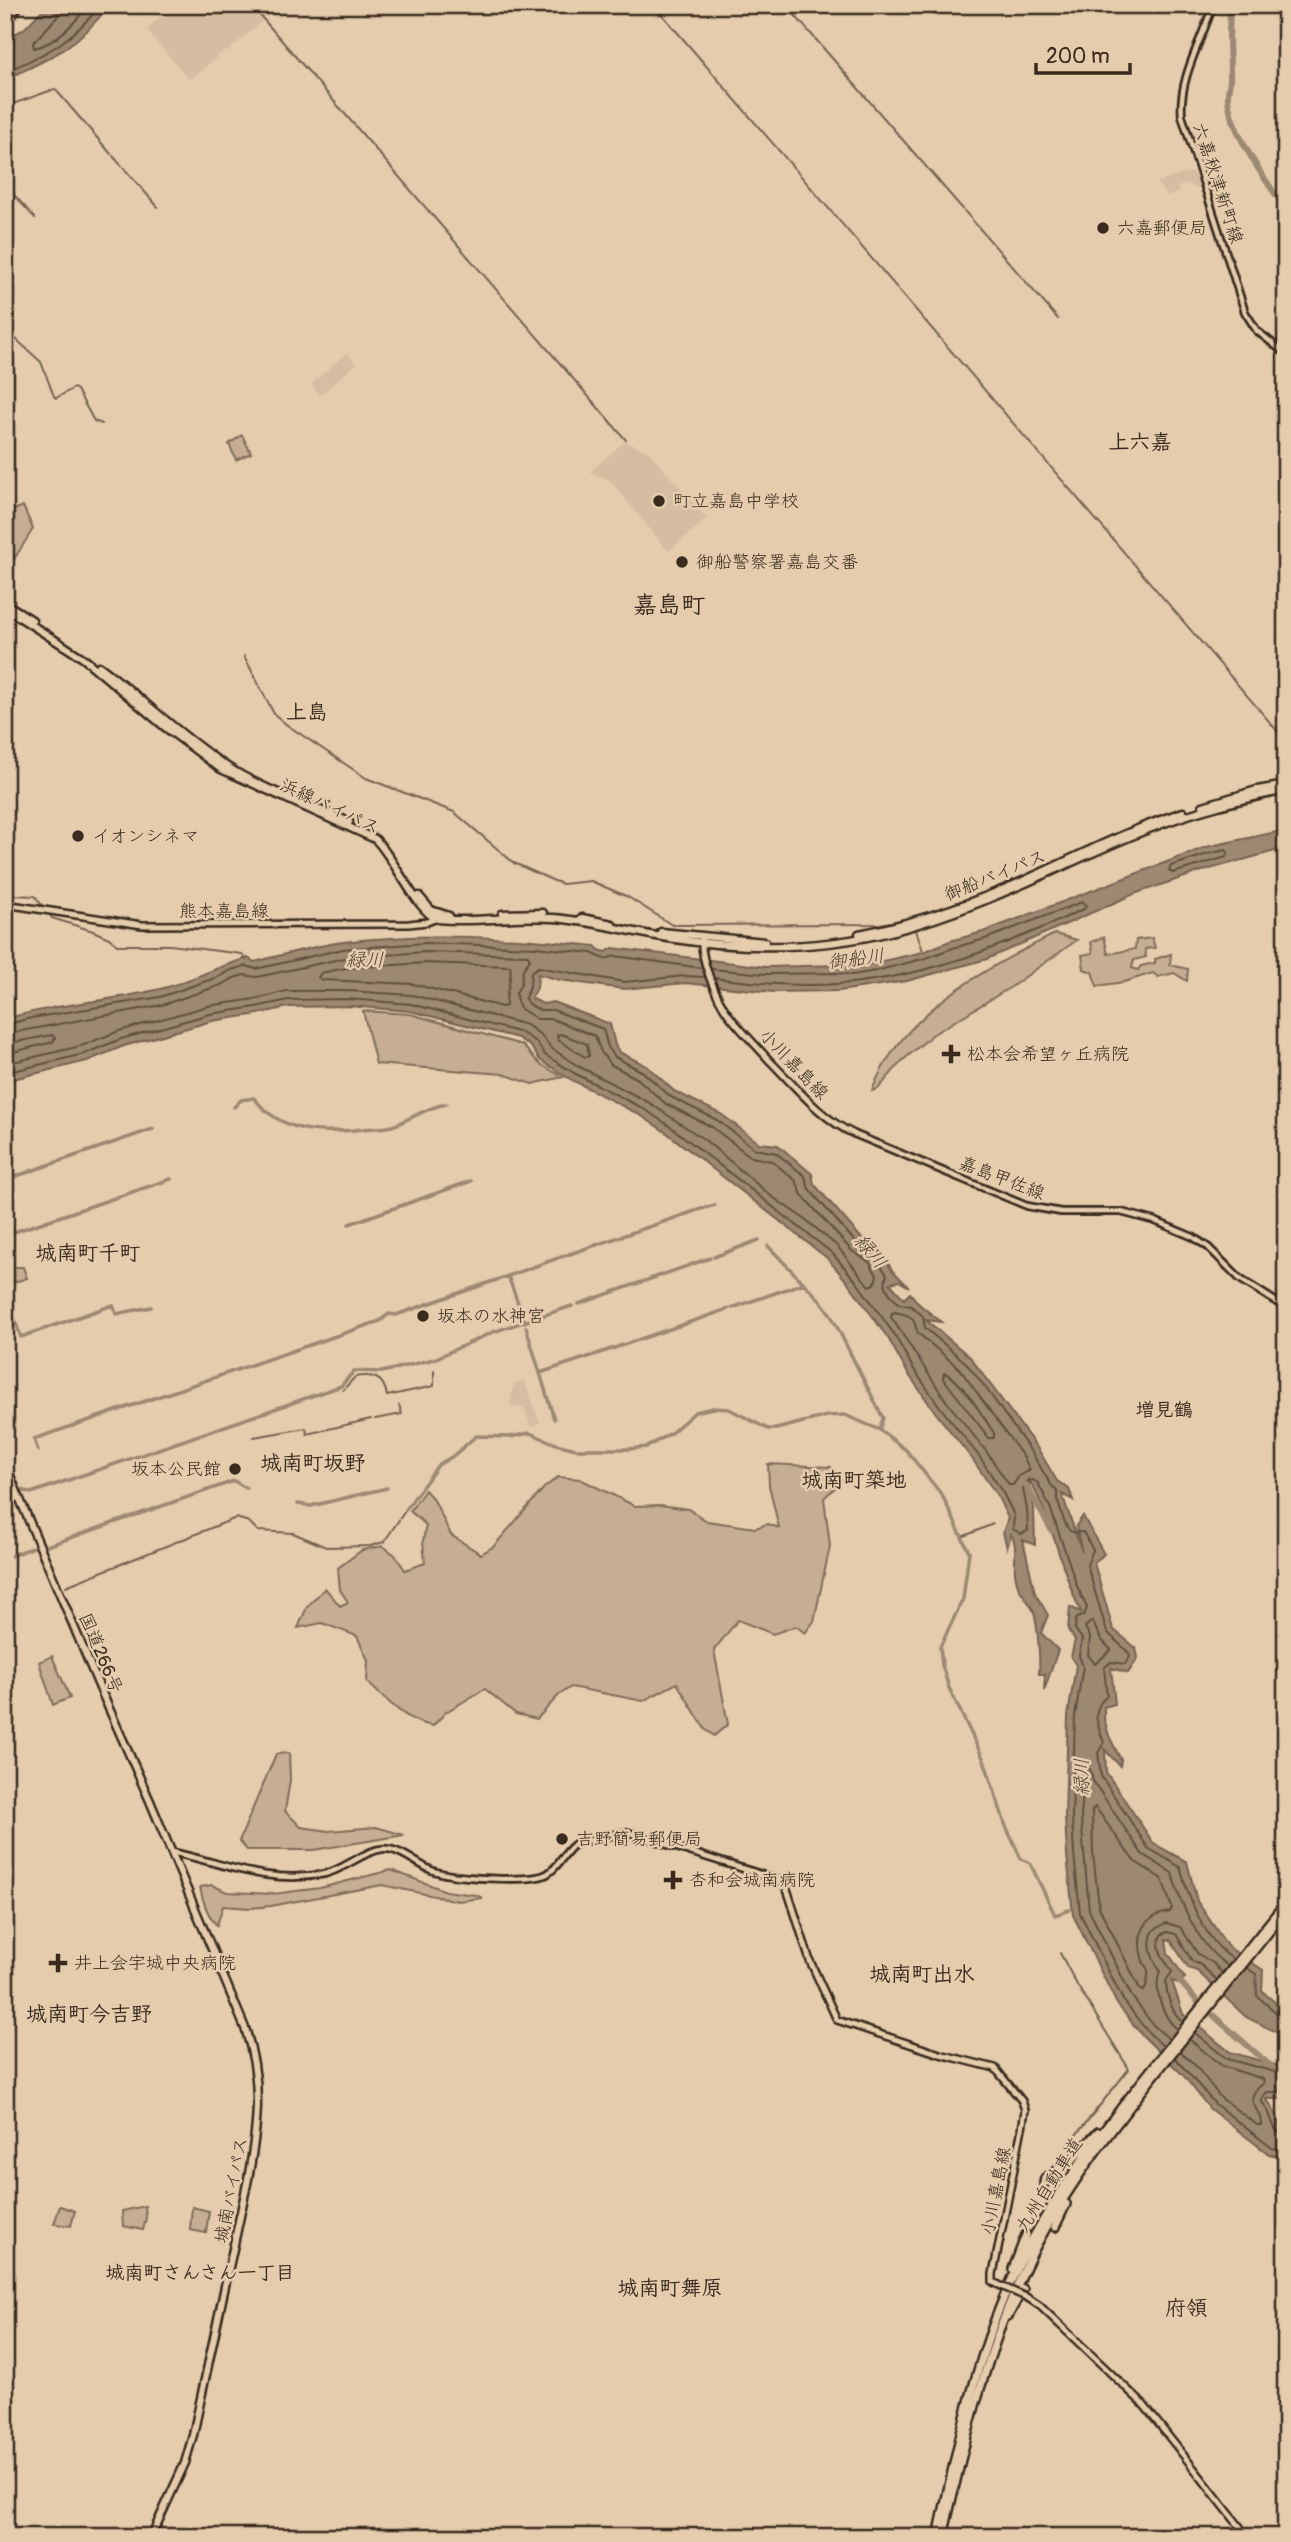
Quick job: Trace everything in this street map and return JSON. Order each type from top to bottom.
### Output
[{"type":"highway","name":"浜線バイパス","points":[[5,603],[83,654],[174,728],[226,765],[263,785],[361,827],[378,837],[394,853],[427,907],[440,918]]},
{"type":"highway","name":"浜線バイパス","points":[[5,608],[83,658],[165,727],[228,773],[375,839],[394,860],[423,909],[432,918],[440,918]]},
{"type":"highway","name":"御船バイパス","points":[[703,944],[807,942],[844,937],[910,922],[1006,888],[1166,818],[1234,796],[1286,787]]},
{"type":"highway","points":[[440,918],[551,914],[703,944]]},
{"type":"highway","name":"国道266号","points":[[5,1464],[172,1852]]},
{"type":"highway","name":"城南バイパス","points":[[151,2537],[182,2469],[193,2435],[255,2142],[258,2097],[254,2063],[245,2028],[172,1852]]},
{"type":"highway","name":"九州自動車道","points":[[938,2537],[966,2412],[1005,2295],[1041,2223],[1067,2180],[1285,1905]]},
{"type":"highway","points":[[1048,2195],[1090,2138],[1112,2123]]},
{"type":"highway","points":[[1055,2227],[1112,2123]]},
{"type":"highway","points":[[1044,2183],[1045,2178],[1070,2162]]},
{"type":"highway","points":[[989,2346],[1026,2235]]},
{"type":"highway","points":[[989,2346],[1023,2289]]},
{"type":"highway","name":"九州自動車道","points":[[943,2537],[989,2346]]},
{"type":"main road","points":[[5,18],[14,14],[20,5]]},
{"type":"main road","name":"六嘉秋津新町線","points":[[1213,5],[1181,101],[1186,134],[1245,312],[1258,331],[1286,354]]},
{"type":"main road","name":"熊本嘉島線","points":[[5,904],[142,925],[394,925],[440,918]]},
{"type":"main road","name":"小川嘉島線","points":[[703,944],[718,995],[739,1028],[813,1104],[838,1127],[854,1134]]},
{"type":"main road","name":"嘉島甲佐線","points":[[854,1134],[1027,1206],[1061,1212],[1121,1212],[1155,1221],[1193,1237],[1208,1247],[1240,1279],[1286,1308]]},
{"type":"main road","points":[[172,1852],[190,1855],[235,1871],[268,1876],[328,1873],[376,1850],[389,1849],[440,1873],[465,1877],[528,1878],[548,1873],[571,1846],[577,1843],[627,1832],[782,1881]]},
{"type":"main road","name":"小川嘉島線","points":[[782,1881],[810,1961],[837,2020],[996,2068],[1022,2101],[1025,2110],[1023,2123],[993,2282],[1040,2306],[1143,2404],[1248,2537]]},
{"type":"shaded area","points":[[174,5],[249,5],[262,21],[191,79],[148,32],[148,28]]},
{"type":"shaded area","points":[[1189,172],[1194,174],[1199,187],[1183,185],[1178,187],[1179,192],[1168,196],[1156,183]]},
{"type":"shaded area","points":[[347,353],[356,364],[320,395],[311,384]]},
{"type":"shaded area","points":[[242,435],[251,453],[236,460],[229,444]]},
{"type":"shaded area","name":"町立嘉島中学校","points":[[625,441],[649,452],[707,519],[668,551],[610,480],[590,472]]},
{"type":"shaded area","points":[[23,506],[33,529],[6,572],[5,514]]},
{"type":"shaded area","points":[[11,617],[15,623],[7,629],[15,652],[5,657],[5,619]]},
{"type":"shaded area","points":[[1055,934],[1077,940],[1011,987],[932,1035],[901,1062],[878,1089],[872,1091],[885,1064],[924,1016],[974,978]]},
{"type":"shaded area","points":[[1104,937],[1108,954],[1135,949],[1136,940],[1152,938],[1155,948],[1145,949],[1146,957],[1134,960],[1132,968],[1138,970],[1141,966],[1155,963],[1155,959],[1171,954],[1170,965],[1188,969],[1187,981],[1174,973],[1158,977],[1153,973],[1124,982],[1097,986],[1092,972],[1084,969],[1082,955],[1093,953],[1091,942]]},
{"type":"shaded area","points":[[363,1011],[410,1014],[522,1045],[540,1064],[563,1077],[532,1084],[503,1074],[376,1064]]},
{"type":"shaded area","points":[[5,1267],[23,1267],[27,1278],[5,1285]]},
{"type":"shaded area","points":[[524,1380],[540,1423],[531,1427],[525,1409],[510,1405],[514,1384]]},
{"type":"shaded area","points":[[768,1464],[831,1467],[842,1481],[824,1498],[830,1546],[814,1621],[805,1633],[796,1626],[773,1634],[738,1620],[714,1650],[728,1724],[714,1736],[705,1729],[677,1683],[643,1701],[571,1687],[559,1695],[537,1719],[516,1714],[485,1689],[446,1712],[433,1726],[423,1724],[397,1709],[367,1682],[368,1660],[357,1636],[322,1623],[298,1628],[307,1607],[325,1588],[340,1606],[348,1602],[340,1590],[338,1568],[362,1550],[383,1546],[395,1555],[405,1570],[425,1563],[423,1541],[426,1525],[410,1511],[425,1490],[434,1500],[451,1535],[481,1554],[494,1546],[544,1488],[558,1477],[580,1479],[635,1506],[660,1505],[688,1509],[707,1521],[755,1528],[768,1524],[779,1528],[769,1485]]},
{"type":"shaded area","points":[[52,1656],[70,1698],[53,1705],[39,1662]]},
{"type":"shaded area","points":[[289,1753],[290,1780],[285,1811],[301,1827],[329,1831],[376,1827],[404,1835],[314,1850],[247,1850],[239,1841],[276,1754]]},
{"type":"shaded area","points":[[391,1870],[446,1891],[483,1898],[458,1901],[382,1885],[271,1906],[223,1906],[217,1925],[206,1908],[200,1887],[212,1885],[227,1892],[273,1894],[320,1888]]},
{"type":"shaded area","points":[[60,2206],[75,2211],[71,2226],[54,2224]]},
{"type":"shaded area","points":[[145,2206],[143,2230],[123,2226],[122,2211]]},
{"type":"shaded area","points":[[192,2207],[209,2211],[206,2233],[190,2230]]},
{"type":"water","points":[[47,5],[109,5],[87,31],[63,50],[5,79],[5,40],[25,28]]},
{"type":"water","points":[[1286,830],[1286,848],[1199,872],[1134,894],[987,959],[907,981],[839,991],[773,992],[685,983],[624,989],[560,980],[538,974],[537,988],[531,998],[543,1004],[553,1002],[610,1024],[619,1052],[647,1066],[674,1091],[721,1114],[759,1143],[778,1145],[812,1174],[814,1184],[863,1240],[880,1250],[892,1270],[909,1287],[899,1281],[890,1283],[904,1299],[910,1293],[941,1322],[926,1320],[970,1357],[1038,1449],[1057,1481],[1069,1489],[1073,1500],[1062,1494],[1082,1552],[1076,1526],[1083,1516],[1104,1554],[1094,1563],[1113,1629],[1136,1648],[1138,1658],[1128,1673],[1111,1668],[1115,1704],[1104,1707],[1104,1718],[1109,1736],[1121,1760],[1120,1766],[1105,1750],[1106,1772],[1154,1844],[1187,1862],[1197,1901],[1228,1947],[1263,1970],[1262,1991],[1286,2012],[1286,2037],[1246,2017],[1197,1971],[1188,1968],[1171,1940],[1166,1939],[1168,1953],[1185,1978],[1178,1983],[1172,1981],[1183,2014],[1230,2052],[1286,2068],[1286,2099],[1266,2099],[1286,2131],[1286,2158],[1269,2154],[1210,2109],[1183,2075],[1142,2035],[1117,2004],[1073,1915],[1065,1817],[1068,1716],[1076,1665],[1071,1657],[1075,1640],[1068,1630],[1070,1607],[1081,1612],[1044,1510],[1028,1478],[1034,1509],[1035,1545],[1023,1540],[1035,1593],[1048,1615],[1041,1633],[1058,1650],[1044,1691],[1045,1674],[1039,1674],[1036,1621],[1018,1584],[1014,1543],[1011,1535],[1007,1548],[1003,1532],[1008,1518],[998,1497],[907,1372],[888,1338],[827,1258],[667,1133],[640,1115],[570,1079],[540,1060],[531,1047],[518,1038],[410,1011],[348,1006],[288,1007],[212,1021],[124,1046],[87,1061],[5,1081],[5,1019],[156,990],[248,958],[254,962],[343,942],[406,937],[532,940],[595,946],[606,952],[613,948],[766,967],[839,965],[852,968],[923,952],[983,932],[1206,847]]},
{"type":"waterway","points":[[251,5],[626,440]]},
{"type":"waterway","points":[[654,5],[1286,741]]},
{"type":"waterway","points":[[786,5],[1058,319]]},
{"type":"waterway","points":[[1231,5],[1228,95],[1230,111],[1250,156],[1286,208]]},
{"type":"waterway","points":[[7,106],[55,89],[111,154]]},
{"type":"waterway","points":[[113,156],[158,207]]},
{"type":"waterway","points":[[5,185],[35,218]]},
{"type":"waterway","points":[[5,329],[41,362],[56,398],[74,388],[94,421],[102,424]]},
{"type":"waterway","points":[[244,656],[274,714],[287,725],[366,778],[454,812],[514,863],[562,884],[591,881],[628,897],[672,925],[880,924],[913,918]]},
{"type":"waterway","points":[[5,883],[13,895],[35,896],[44,908]]},
{"type":"waterway","points":[[5,895],[12,895]]},
{"type":"waterway","points":[[48,913],[52,918],[109,938],[117,945],[170,945],[242,954],[246,960]]},
{"type":"waterway","points":[[915,927],[923,951]]},
{"type":"waterway","points":[[234,1107],[241,1100],[254,1098],[265,1110],[290,1125],[333,1131],[391,1126],[446,1104]]},
{"type":"waterway","points":[[5,1180],[153,1129]]},
{"type":"waterway","points":[[5,1235],[171,1179]]},
{"type":"waterway","points":[[349,1224],[471,1181]]},
{"type":"waterway","points":[[698,1210],[715,1205]]},
{"type":"waterway","points":[[561,1257],[695,1211]]},
{"type":"waterway","points":[[714,1257],[759,1240]]},
{"type":"waterway","points":[[768,1246],[831,1315],[883,1418],[880,1428]]},
{"type":"waterway","points":[[525,1322],[508,1276],[558,1258]]},
{"type":"waterway","points":[[579,1304],[710,1258]]},
{"type":"waterway","points":[[38,1451],[34,1439],[380,1321],[389,1314],[396,1315],[508,1276]]},
{"type":"waterway","points":[[732,1308],[804,1283]]},
{"type":"waterway","points":[[5,1293],[21,1337],[113,1305],[116,1314],[151,1307]]},
{"type":"waterway","points":[[22,1490],[31,1493],[341,1386],[354,1371],[382,1372],[434,1359],[493,1332],[572,1306]]},
{"type":"waterway","points":[[594,1355],[728,1309]]},
{"type":"waterway","points":[[526,1327],[540,1373],[591,1356]]},
{"type":"waterway","points":[[343,1390],[355,1377],[367,1376],[377,1378],[387,1396],[434,1386],[434,1371]]},
{"type":"waterway","points":[[540,1373],[554,1419]]},
{"type":"waterway","points":[[375,1419],[402,1414],[399,1405]]},
{"type":"waterway","points":[[407,1508],[438,1465],[476,1436],[510,1437],[530,1433],[576,1449],[647,1447],[671,1433],[695,1412],[713,1408],[729,1409],[768,1429],[827,1416],[845,1415],[880,1430],[906,1450],[942,1495],[969,1552],[963,1599],[940,1647],[942,1665],[949,1688],[984,1760],[1005,1824],[1021,1859],[1030,1863],[1055,1915],[1069,1910]]},
{"type":"waterway","points":[[254,1437],[306,1428],[307,1434],[371,1419]]},
{"type":"waterway","points":[[47,1546],[234,1481],[246,1488]]},
{"type":"waterway","name":"緑川","points":[[1026,1485],[1052,1531]]},
{"type":"waterway","points":[[298,1504],[311,1506],[387,1488]]},
{"type":"waterway","points":[[66,1586],[236,1518],[249,1522],[258,1531],[293,1533],[326,1547],[370,1546],[384,1542],[407,1508]]},
{"type":"waterway","points":[[962,1537],[993,1524]]},
{"type":"waterway","points":[[5,1558],[34,1547]]},
{"type":"waterway","points":[[1060,1953],[1129,2069],[1072,2140]]},
{"type":"waterway","name":"緑川","points":[[1175,1976],[1199,2003],[1272,2067]]},
{"type":"place","name":"六嘉郵便局","points":[[1103,228]]},
{"type":"place","name":"町立嘉島中学校","points":[[659,501]]},
{"type":"place","name":"御船警察署嘉島交番","points":[[682,562]]},
{"type":"place","name":"イオンシネマ","points":[[78,836]]},
{"type":"place","name":"松本会希望ヶ丘病院","points":[[951,1054]]},
{"type":"place","name":"坂本の水神宮","points":[[423,1316]]},
{"type":"place","name":"坂本公民館","points":[[235,1469]]},
{"type":"place","name":"吉野簡易郵便局","points":[[562,1839]]},
{"type":"place","name":"杏和会城南病院","points":[[673,1880]]},
{"type":"place","name":"井上会宇城中央病院","points":[[58,1963]]},
{"type":"district","name":"上六嘉","points":[[1140,442]]},
{"type":"district","name":"嘉島町","points":[[669,605]]},
{"type":"district","name":"上島","points":[[307,712]]},
{"type":"district","name":"城南町千町","points":[[88,1253]]},
{"type":"district","name":"増見鶴","points":[[1164,1409]]},
{"type":"district","name":"城南町坂野","points":[[313,1463]]},
{"type":"district","name":"城南町築地","points":[[854,1480]]},
{"type":"district","name":"城南町出水","points":[[922,1974]]},
{"type":"district","name":"城南町今吉野","points":[[89,2014]]},
{"type":"district","name":"城南町さんさん一丁目","points":[[200,2272]]},
{"type":"district","name":"城南町舞原","points":[[670,2288]]},
{"type":"district","name":"府領","points":[[1186,2308]]},
{"type":"water label","name":"御船川","points":[[856,958]]}]
